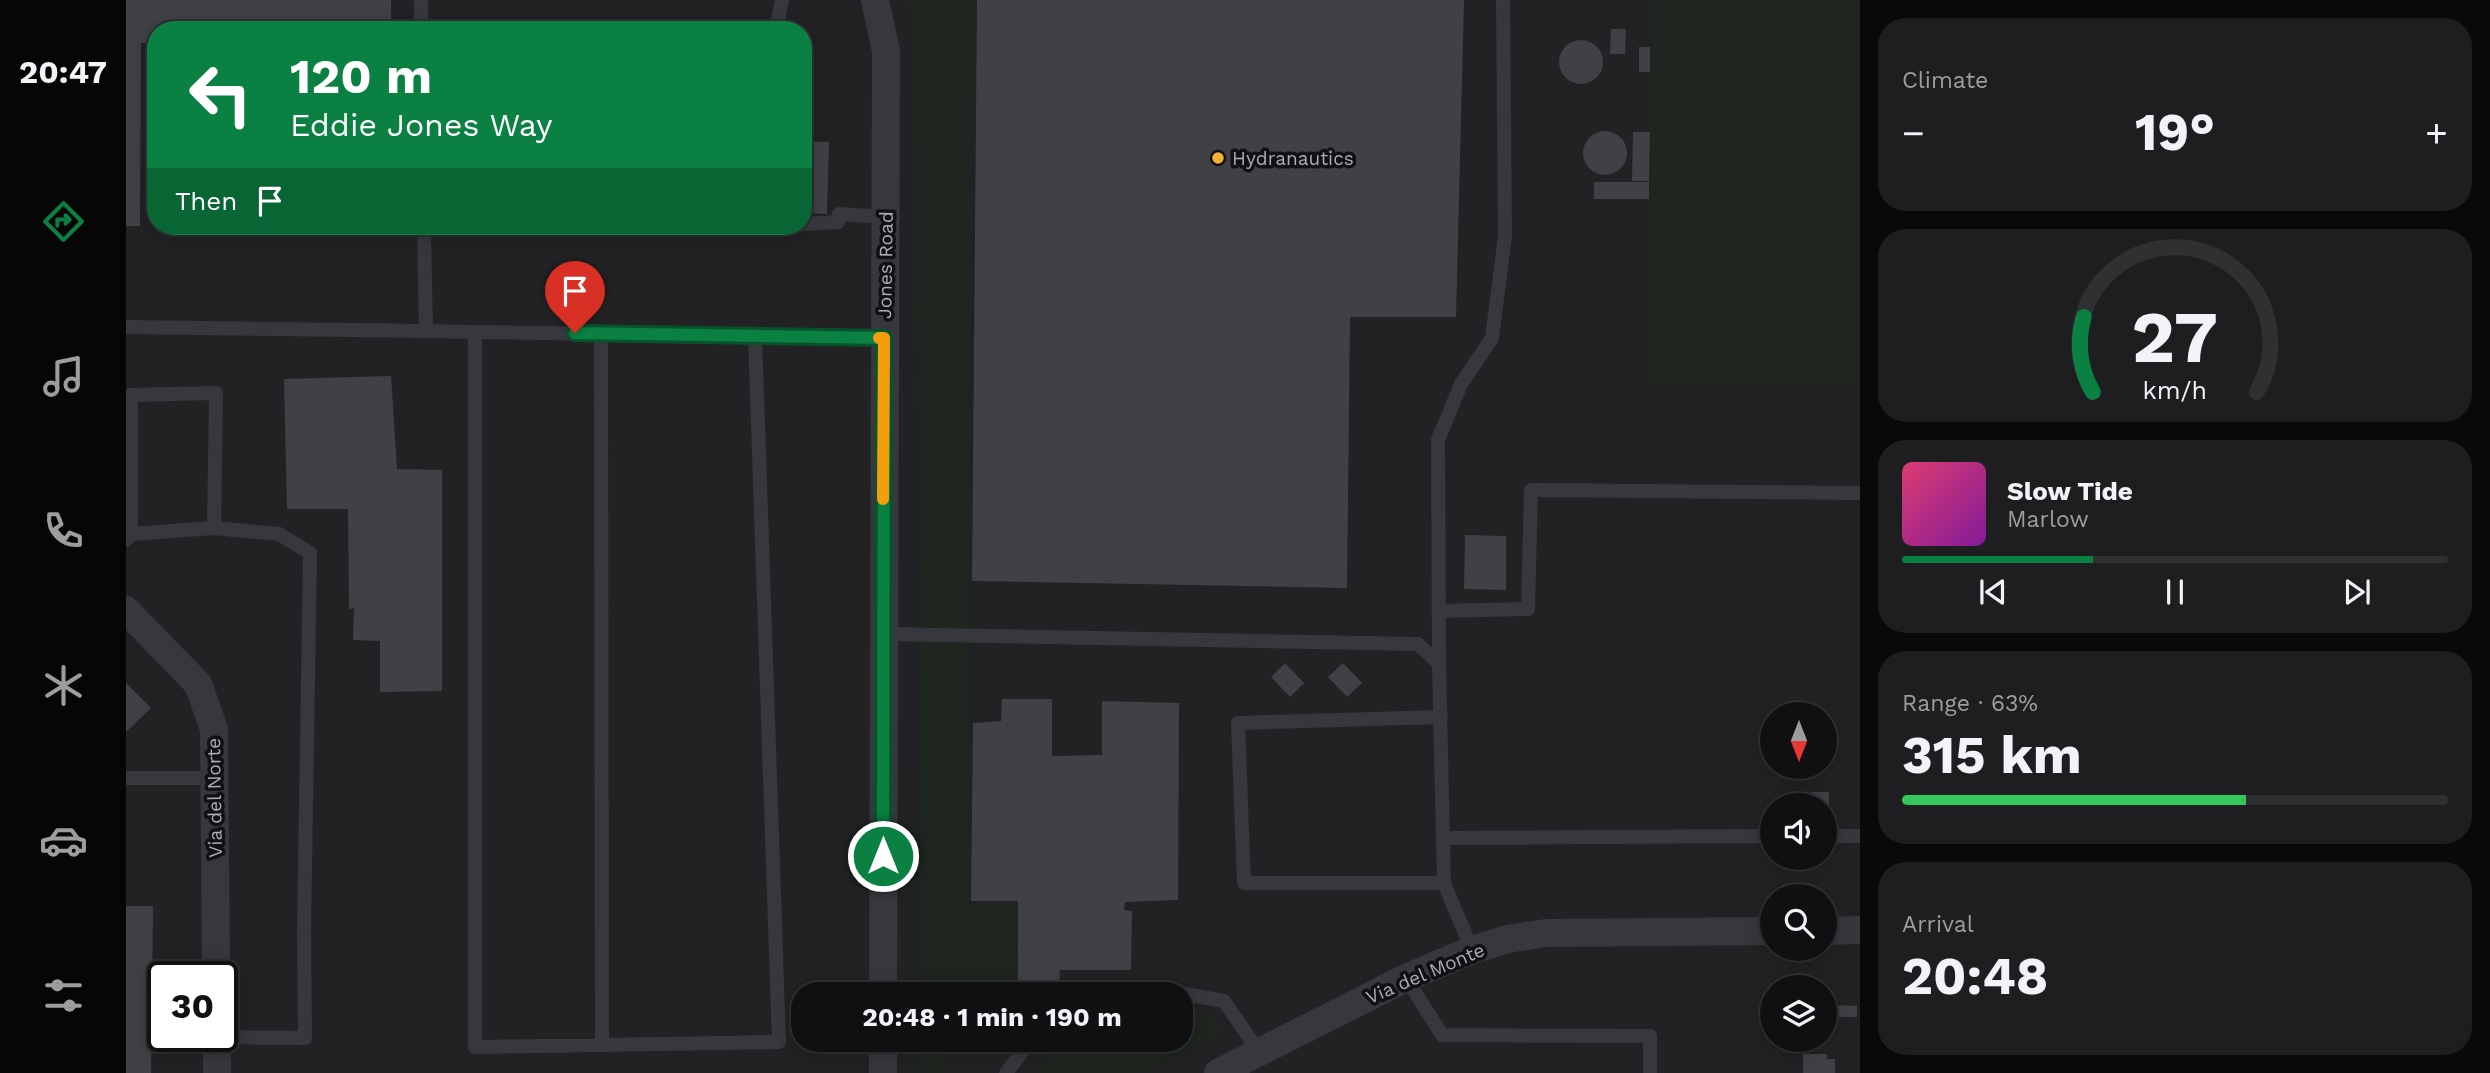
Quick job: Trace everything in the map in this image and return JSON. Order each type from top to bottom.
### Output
[{"type":"street","name":"Jones Road","points":[[875,0],[886,51],[883,982]]},
{"type":"street","name":"Via del Norte","points":[[126,610],[198,684],[214,729],[216,961]]},
{"type":"street","points":[[1837,931],[1860,930]]},
{"type":"street","name":"Via del Monte","points":[[1218,1073],[1406,978],[1472,950],[1508,939],[1546,933],[1760,931]]},
{"type":"street","points":[[217,1052],[217,1073]]},
{"type":"street","points":[[883,1052],[884,1073]]},
{"type":"lane","points":[[421,0],[421,21]]},
{"type":"lane","points":[[778,21],[782,0]]},
{"type":"lane","points":[[1472,950],[1444,883],[1438,440],[1461,384],[1492,338],[1505,236],[1503,0]]},
{"type":"lane","points":[[812,223],[838,222],[839,214],[885,217]]},
{"type":"lane","points":[[424,235],[426,331]]},
{"type":"lane","points":[[126,327],[884,338]]},
{"type":"lane","points":[[475,332],[475,1046],[779,1042],[755,336]]},
{"type":"lane","points":[[600,334],[602,1044]]},
{"type":"lane","points":[[214,528],[216,393],[131,395],[129,537],[214,528],[279,534],[310,554],[305,1038],[238,1036]]},
{"type":"lane","points":[[1439,611],[1528,609],[1531,490],[1860,493]]},
{"type":"lane","points":[[883,634],[1418,643],[1439,664]]},
{"type":"lane","points":[[1441,718],[1238,723],[1244,883],[1444,883]]},
{"type":"lane","points":[[126,778],[214,778]]},
{"type":"lane","points":[[1443,838],[1760,836]]},
{"type":"lane","points":[[1837,836],[1860,836]]},
{"type":"lane","points":[[1406,978],[1442,1035],[1650,1036],[1650,1073]]},
{"type":"lane","points":[[1193,996],[1224,1002],[1259,1052]]},
{"type":"lane","points":[[1006,1073],[1022,1052]]},
{"type":"shaded area","points":[[126,0],[1860,0],[1860,1073],[126,1073]]},
{"type":"shaded area","points":[[906,0],[973,0],[966,904],[1017,904],[1015,982],[920,982],[915,41]]},
{"type":"shaded area","points":[[1652,0],[1860,0],[1860,384],[1648,384]]},
{"type":"shaded area","points":[[1193,1013],[1211,1016],[1221,1025],[1219,1034],[1193,1047]]},
{"type":"shaded area","points":[[921,1052],[950,1052],[943,1073],[921,1073]]},
{"type":"shaded area","points":[[1052,1052],[1184,1052],[1143,1073],[1041,1073],[1046,1058]]},
{"type":"building","points":[[126,0],[391,0],[391,21],[147,21],[147,43],[141,43],[140,226],[126,226]]},
{"type":"building","name":"Hydranautics","points":[[977,0],[1464,0],[1456,317],[1350,317],[1347,588],[972,581]]},
{"type":"building","points":[[1611,29],[1626,29],[1625,54],[1610,54]]},
{"type":"building","points":[[1581,40],[1596,47],[1603,62],[1596,77],[1581,84],[1566,77],[1559,62],[1566,47]]},
{"type":"building","points":[[1639,47],[1650,47],[1650,72],[1639,72]]},
{"type":"building","points":[[1605,131],[1620,138],[1627,153],[1620,168],[1605,175],[1590,168],[1583,153],[1590,138]]},
{"type":"building","points":[[1633,132],[1650,132],[1649,181],[1632,181]]},
{"type":"building","points":[[812,141],[829,142],[827,214],[812,213]]},
{"type":"building","points":[[1594,182],[1649,182],[1649,199],[1594,199]]},
{"type":"building","points":[[391,376],[397,469],[442,470],[442,691],[380,692],[380,641],[353,640],[354,608],[349,609],[348,509],[287,509],[284,379]]},
{"type":"building","points":[[1465,535],[1506,536],[1506,590],[1464,589]]},
{"type":"building","points":[[1285,663],[1304,683],[1290,697],[1271,677]]},
{"type":"building","points":[[1343,663],[1362,683],[1347,697],[1328,677]]},
{"type":"building","points":[[126,683],[151,708],[126,732]]},
{"type":"building","points":[[1002,699],[1052,699],[1052,756],[1102,755],[1102,701],[1179,703],[1178,900],[1125,902],[1124,910],[1132,911],[1131,970],[1060,970],[1059,982],[1018,982],[1018,901],[971,901],[973,723],[1001,721]]},
{"type":"building","points":[[126,906],[153,906],[152,961],[147,961],[147,1052],[151,1052],[151,1073],[126,1073]]},
{"type":"building","points":[[1837,1005],[1857,1006],[1857,1017],[1837,1017]]},
{"type":"building","points":[[1803,1054],[1827,1054],[1827,1059],[1835,1059],[1835,1073],[1803,1073]]},
{"type":"slow traffic","points":[[879,338],[884,338],[883,499]]},
{"type":"place","name":"Hydranautics","points":[[1218,158]]},
{"type":"route","points":[[575,333],[884,338],[883,856]]}]
